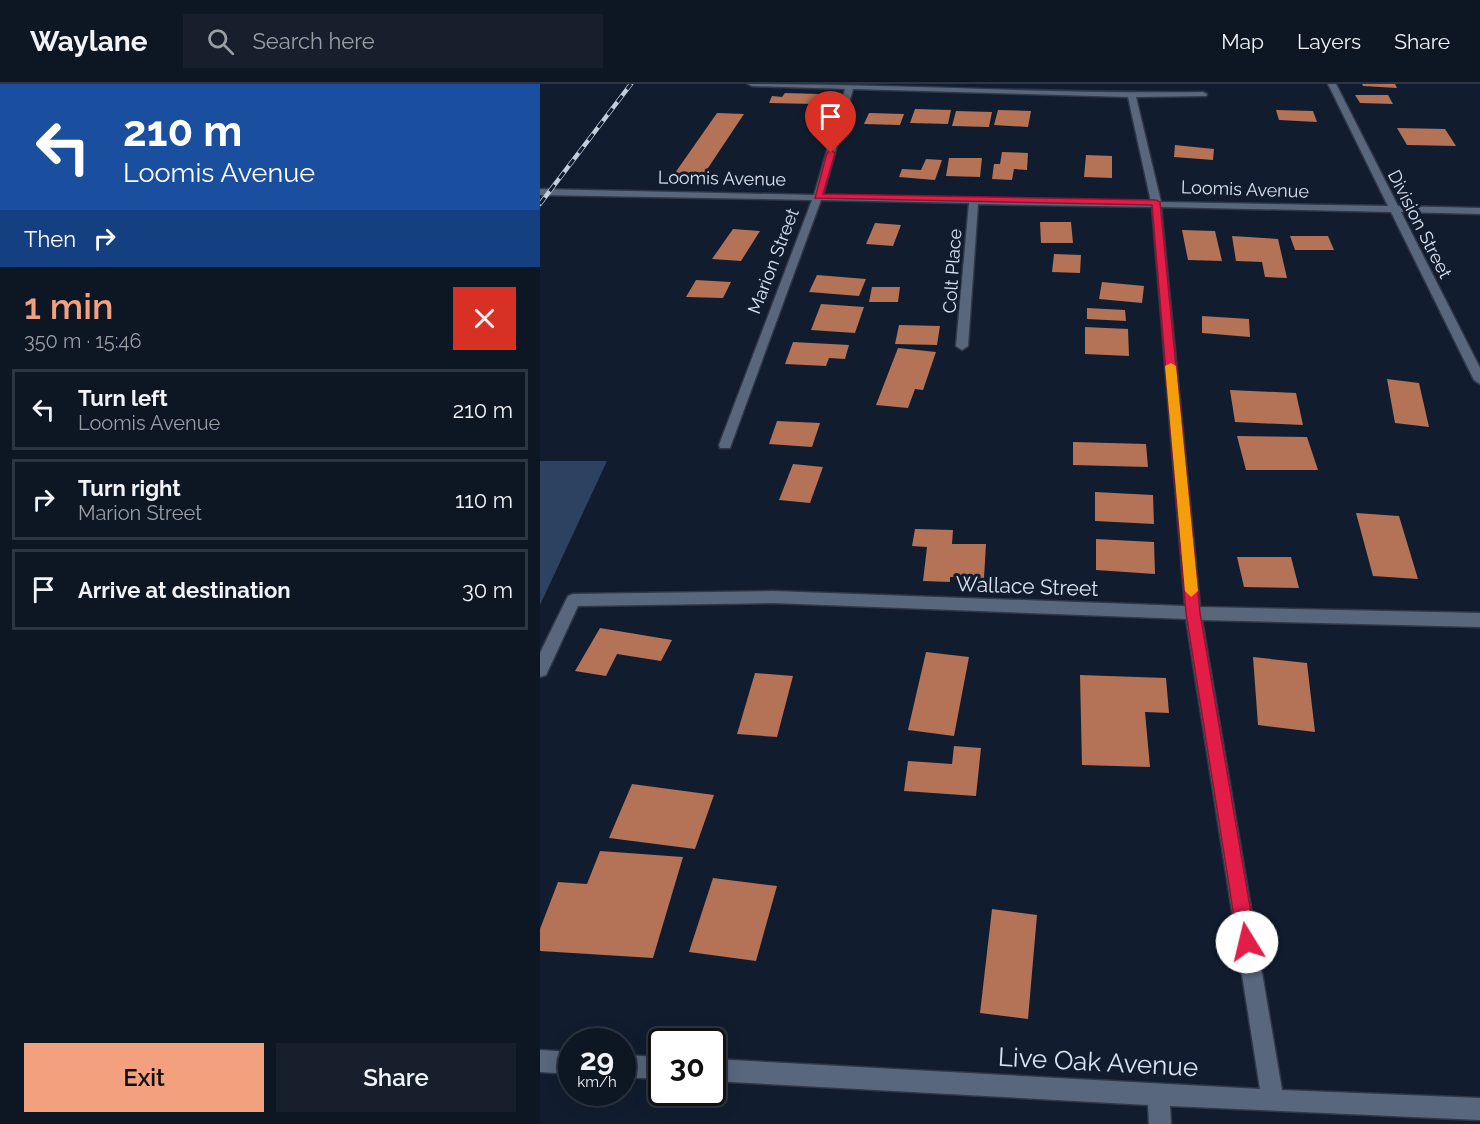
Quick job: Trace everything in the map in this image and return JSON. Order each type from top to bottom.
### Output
[{"type":"street","points":[[752,84],[1131,95],[1203,94]]},
{"type":"street","name":"Division Street","points":[[1332,84],[1480,380]]},
{"type":"street","name":"Marion Street","points":[[724,445],[818,196],[849,87]]},
{"type":"street","points":[[1131,95],[1156,202],[1193,613],[1273,1101]]},
{"type":"street","name":"Loomis Avenue","points":[[540,192],[1156,202],[1480,211]]},
{"type":"street","name":"Colt Place","points":[[962,346],[974,199]]},
{"type":"street","name":"Wallace Street","points":[[540,670],[573,600],[773,597],[1193,613],[1480,620]]},
{"type":"street","points":[[540,1061],[558,1062]]},
{"type":"street","name":"Live Oak Avenue","points":[[726,1071],[1273,1101],[1480,1109]]},
{"type":"street","points":[[1159,1094],[1160,1124]]},
{"type":"shaded area","points":[[540,461],[607,461],[540,605]]},
{"type":"building","points":[[1362,84],[1395,84],[1397,88],[1363,86]]},
{"type":"building","points":[[785,93],[819,94],[814,104],[769,103],[772,96],[782,97]]},
{"type":"building","points":[[1355,95],[1388,95],[1393,104],[1360,103]]},
{"type":"building","points":[[915,109],[951,110],[948,124],[910,123]]},
{"type":"building","points":[[998,110],[1031,111],[1028,127],[994,125]]},
{"type":"building","points":[[1276,110],[1313,111],[1317,122],[1279,120]]},
{"type":"building","points":[[956,111],[992,112],[989,127],[952,126]]},
{"type":"building","points":[[717,113],[744,114],[704,174],[675,173]]},
{"type":"building","points":[[869,113],[904,114],[900,125],[864,124]]},
{"type":"building","points":[[1397,128],[1445,129],[1456,146],[1407,145]]},
{"type":"building","points":[[1175,145],[1214,149],[1213,160],[1174,157]]},
{"type":"building","points":[[1002,152],[1028,153],[1027,170],[1014,169],[1012,180],[992,179],[994,164],[1000,164]]},
{"type":"building","points":[[1086,155],[1112,156],[1112,178],[1084,177]]},
{"type":"building","points":[[949,158],[982,158],[980,177],[946,176]]},
{"type":"building","points":[[926,159],[942,160],[935,180],[899,177],[902,169],[921,170]]},
{"type":"building","points":[[1040,222],[1071,222],[1073,243],[1041,243]]},
{"type":"building","points":[[875,223],[901,225],[893,246],[866,244]]},
{"type":"building","points":[[733,229],[760,231],[741,261],[712,259]]},
{"type":"building","points":[[1182,230],[1215,231],[1222,261],[1188,260]]},
{"type":"building","points":[[1232,236],[1278,239],[1287,278],[1265,277],[1262,262],[1236,261]]},
{"type":"building","points":[[1290,236],[1328,236],[1334,250],[1295,250]]},
{"type":"building","points":[[1054,254],[1081,255],[1080,273],[1052,272]]},
{"type":"building","points":[[817,275],[866,279],[859,296],[809,292]]},
{"type":"building","points":[[696,280],[731,282],[723,298],[686,297]]},
{"type":"building","points":[[1102,282],[1144,286],[1142,303],[1099,299]]},
{"type":"building","points":[[872,287],[900,287],[898,302],[869,302]]},
{"type":"building","points":[[821,304],[864,307],[855,333],[811,330]]},
{"type":"building","points":[[1087,308],[1125,310],[1126,321],[1087,319]]},
{"type":"building","points":[[1202,316],[1249,319],[1250,337],[1202,333]]},
{"type":"building","points":[[899,325],[940,326],[937,345],[895,344]]},
{"type":"building","points":[[1085,327],[1128,329],[1129,356],[1085,354]]},
{"type":"building","points":[[793,342],[849,345],[845,359],[829,358],[826,366],[785,364]]},
{"type":"building","points":[[898,348],[936,352],[923,390],[915,389],[908,408],[876,405]]},
{"type":"building","points":[[1387,379],[1419,383],[1429,427],[1395,423]]},
{"type":"building","points":[[1230,390],[1296,393],[1303,425],[1235,422]]},
{"type":"building","points":[[777,421],[820,423],[812,447],[769,444]]},
{"type":"building","points":[[1237,436],[1307,437],[1318,470],[1246,470]]},
{"type":"building","points":[[1073,442],[1146,444],[1148,467],[1073,465]]},
{"type":"building","points":[[793,464],[823,467],[810,503],[779,500]]},
{"type":"building","points":[[1095,492],[1153,495],[1154,524],[1095,521]]},
{"type":"building","points":[[1356,513],[1399,516],[1418,579],[1373,576]]},
{"type":"building","points":[[915,529],[953,530],[952,544],[986,544],[984,578],[950,577],[950,582],[923,581],[927,547],[912,546]]},
{"type":"building","points":[[1096,539],[1154,542],[1155,574],[1096,570]]},
{"type":"building","points":[[1237,557],[1291,557],[1299,588],[1244,587]]},
{"type":"building","points":[[600,628],[672,640],[661,661],[617,654],[606,676],[575,671]]},
{"type":"building","points":[[926,652],[969,657],[954,736],[908,730]]},
{"type":"building","points":[[1253,657],[1307,663],[1315,732],[1258,725]]},
{"type":"building","points":[[755,673],[793,676],[777,737],[737,734]]},
{"type":"building","points":[[1080,675],[1166,678],[1169,713],[1145,712],[1150,767],[1082,765]]},
{"type":"building","points":[[954,746],[981,748],[976,796],[904,791],[908,761],[952,764]]},
{"type":"building","points":[[632,784],[714,795],[695,849],[609,838]]},
{"type":"building","points":[[600,851],[683,857],[653,958],[540,951],[540,929],[558,882],[587,884]]},
{"type":"building","points":[[713,878],[777,886],[756,961],[689,952]]},
{"type":"building","points":[[992,909],[1037,915],[1028,1019],[980,1013]]},
{"type":"railway","points":[[540,204],[631,84]]},
{"type":"slow traffic","points":[[1171,366],[1191,591]]},
{"type":"route","points":[[831,153],[818,196],[1156,202],[1193,613],[1247,942]]}]
